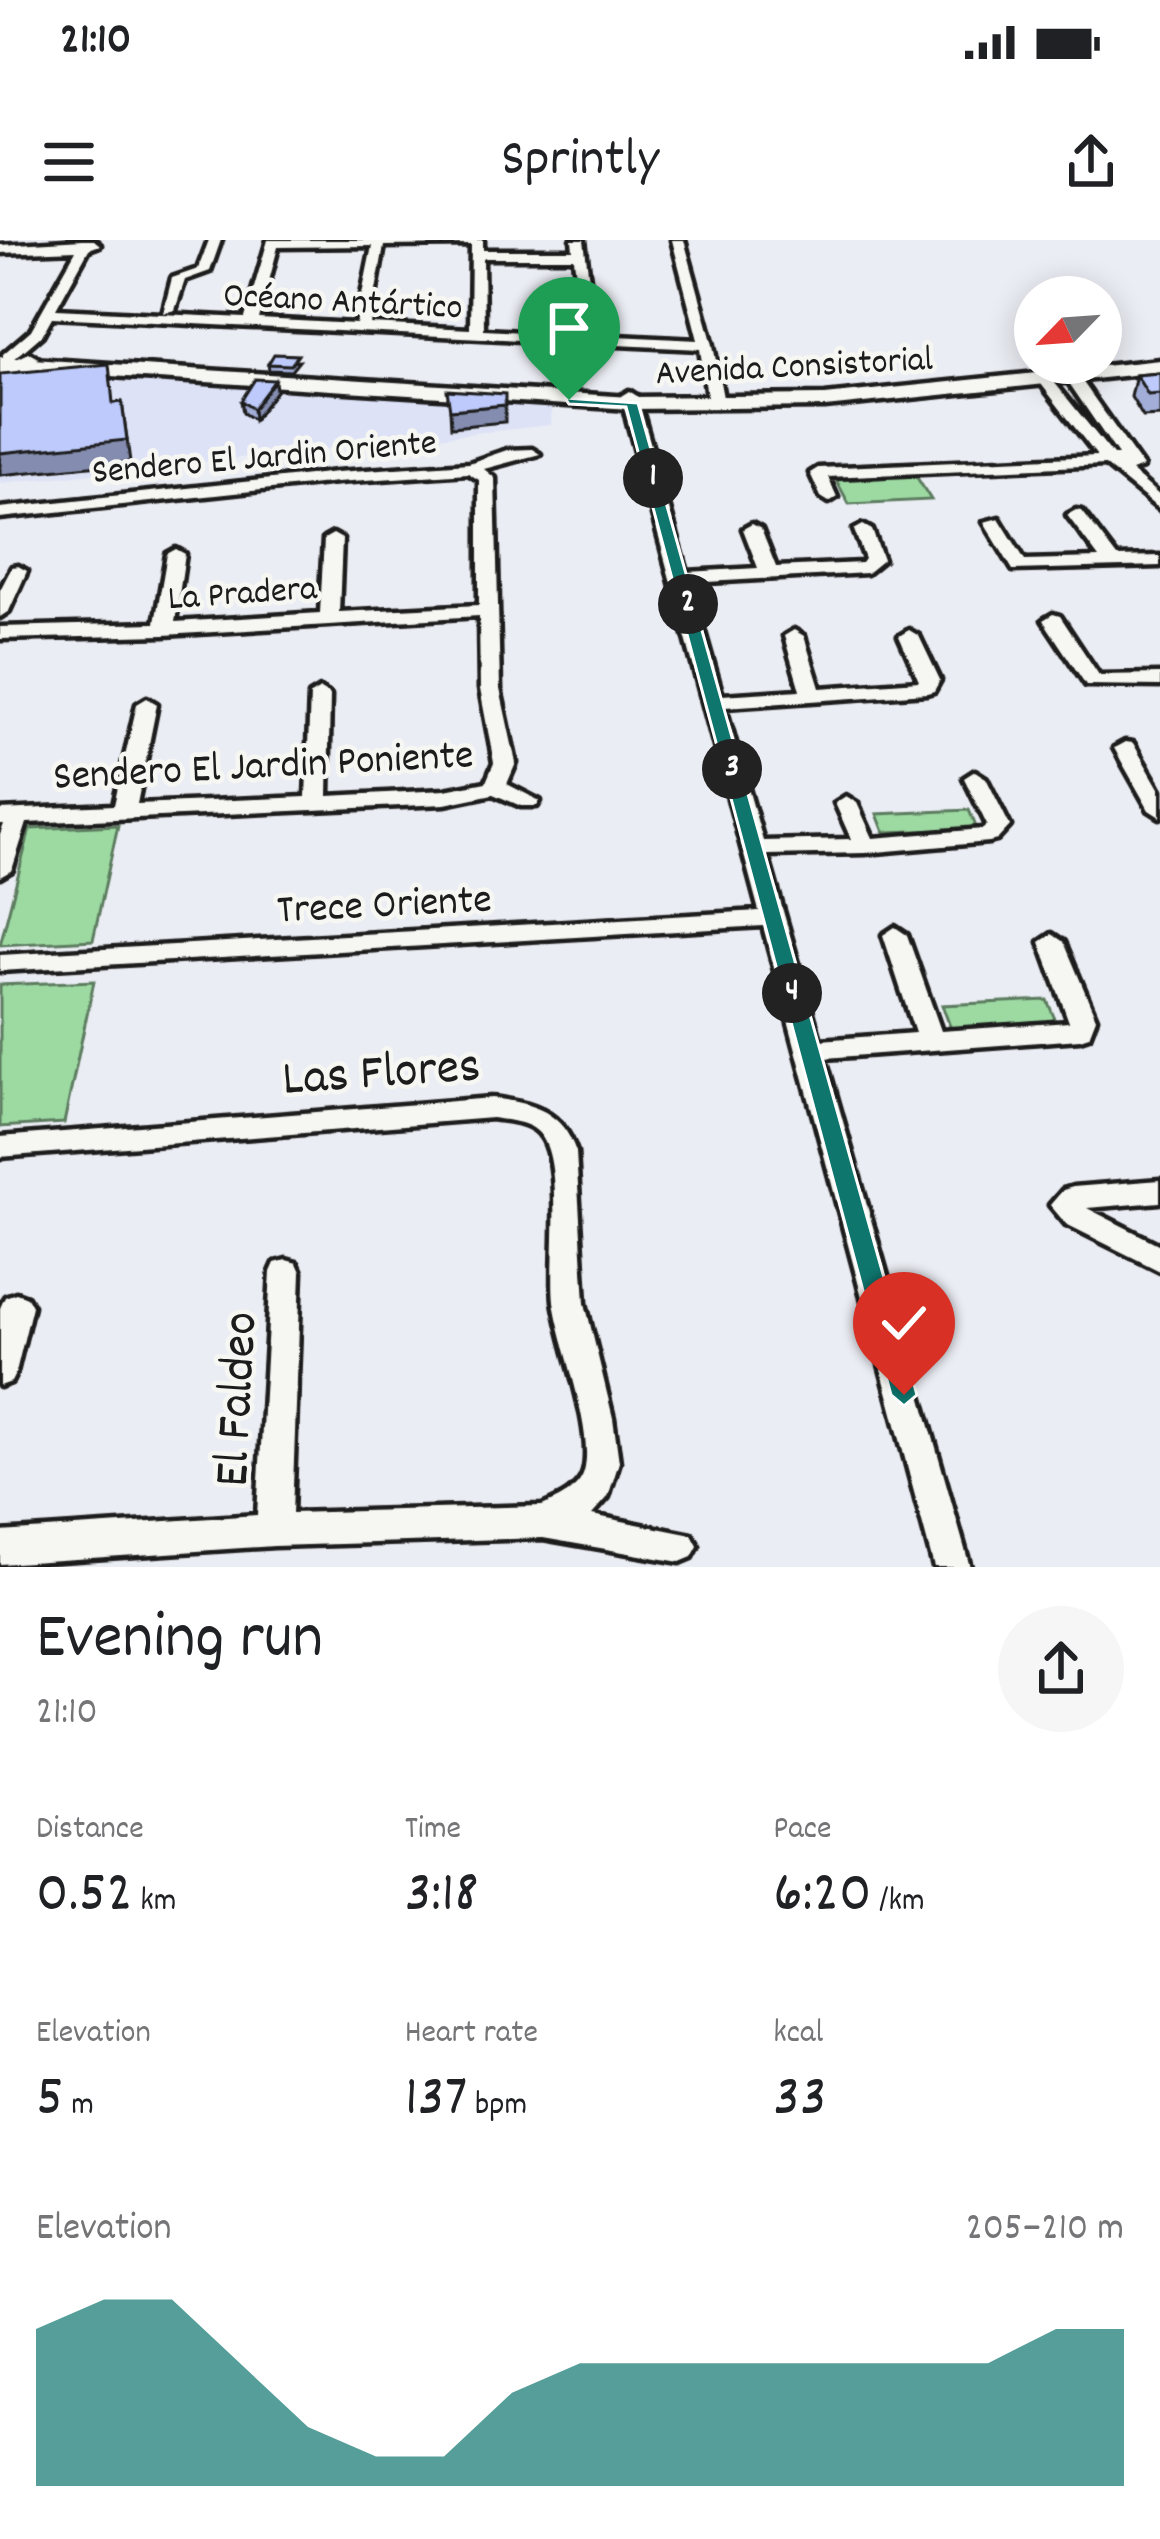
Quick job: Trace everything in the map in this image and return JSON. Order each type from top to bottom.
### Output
[{"type":"main road","points":[[1122,358],[1160,354]]},
{"type":"main road","name":"Avenida Consistorial","points":[[8,362],[630,399],[825,401],[1014,376]]},
{"type":"main road","name":"Avenida Consistorial","points":[[1122,368],[1160,366]]},
{"type":"main road","name":"Avenida Consistorial","points":[[989,378],[1014,379]]},
{"type":"street","points":[[167,310],[179,278],[204,271],[215,240]]},
{"type":"street","points":[[678,240],[716,399]]},
{"type":"street","points":[[362,330],[379,241]]},
{"type":"street","points":[[0,249],[105,242]]},
{"type":"street","points":[[8,362],[54,335],[105,242]]},
{"type":"street","points":[[251,323],[274,242],[578,247],[590,343]]},
{"type":"street","points":[[8,362],[50,312],[87,243]]},
{"type":"street","points":[[477,245],[477,336]]},
{"type":"street","name":"Océano Antártico","points":[[50,312],[254,306]]},
{"type":"street","name":"Océano Antártico","points":[[69,312],[590,343],[706,345]]},
{"type":"street","points":[[1049,384],[1160,500]]},
{"type":"street","points":[[1080,384],[1123,461]]},
{"type":"street","points":[[630,399],[952,1567]]},
{"type":"street","name":"Sendero El Jardin Oriente","points":[[0,513],[337,477],[471,468],[507,455],[532,454]]},
{"type":"street","points":[[829,497],[818,473],[1160,463]]},
{"type":"street","points":[[471,468],[487,478],[490,689],[506,763],[495,787]]},
{"type":"street","points":[[1076,515],[1112,563]]},
{"type":"street","points":[[993,522],[1018,566],[1160,561]]},
{"type":"street","points":[[752,529],[770,575]]},
{"type":"street","points":[[681,578],[867,568],[874,560],[862,530]]},
{"type":"street","points":[[328,617],[333,539]]},
{"type":"street","points":[[164,629],[176,554]]},
{"type":"street","points":[[0,611],[18,571]]},
{"type":"street","name":"La Pradera","points":[[0,634],[488,610]]},
{"type":"street","points":[[1053,620],[1093,681],[1160,680]]},
{"type":"street","points":[[794,636],[812,693]]},
{"type":"street","points":[[715,702],[927,687],[930,680],[909,636]]},
{"type":"street","points":[[317,801],[320,695]]},
{"type":"street","points":[[125,808],[147,704]]},
{"type":"street","points":[[1125,748],[1160,810]]},
{"type":"street","points":[[752,848],[865,846],[989,835],[999,826],[976,778]]},
{"type":"street","name":"Sendero El Jardin Poniente","points":[[9,816],[445,797],[495,787],[529,801]]},
{"type":"street","points":[[846,803],[865,846]]},
{"type":"street","points":[[0,870],[9,816]]},
{"type":"street","name":"Trece Oriente","points":[[0,963],[772,918]]},
{"type":"street","points":[[895,935],[931,1041]]},
{"type":"street","points":[[808,1050],[1080,1030],[1083,1018],[1052,942]]},
{"type":"street","name":"Las Flores","points":[[0,1147],[492,1108],[531,1114],[555,1131],[564,1154],[570,1301],[600,1457],[600,1475],[579,1507],[544,1522]]},
{"type":"street","points":[[1160,1191],[1073,1198],[1065,1204],[1076,1216],[1160,1259]]},
{"type":"street","name":"El Faldeo","points":[[274,1530],[286,1272]]},
{"type":"street","points":[[0,1372],[16,1306]]},
{"type":"street","points":[[0,1548],[274,1530],[544,1522],[680,1546]]},
{"type":"shaded area","points":[[22,371],[552,405],[551,425],[0,483],[0,384]]},
{"type":"green space","points":[[916,476],[931,500],[849,504],[836,480]]},
{"type":"green space","points":[[969,810],[977,829],[884,832],[877,814]]},
{"type":"green space","points":[[118,825],[93,940],[0,945],[30,829]]},
{"type":"green space","points":[[94,981],[64,1123],[0,1127],[0,985]]},
{"type":"green space","points":[[1047,1000],[1057,1024],[951,1029],[942,1005]]},
{"type":"building","points":[[274,354],[298,355],[291,365],[268,364]]},
{"type":"building","points":[[109,364],[113,403],[122,402],[127,440],[0,453],[0,374]]},
{"type":"building","points":[[1160,373],[1160,394],[1148,395],[1136,375]]},
{"type":"building","points":[[255,379],[275,380],[253,409],[241,401]]},
{"type":"building","points":[[447,390],[505,394],[505,405],[450,410]]},
{"type":"route","points":[[569,400],[632,403],[904,1395]]}]
